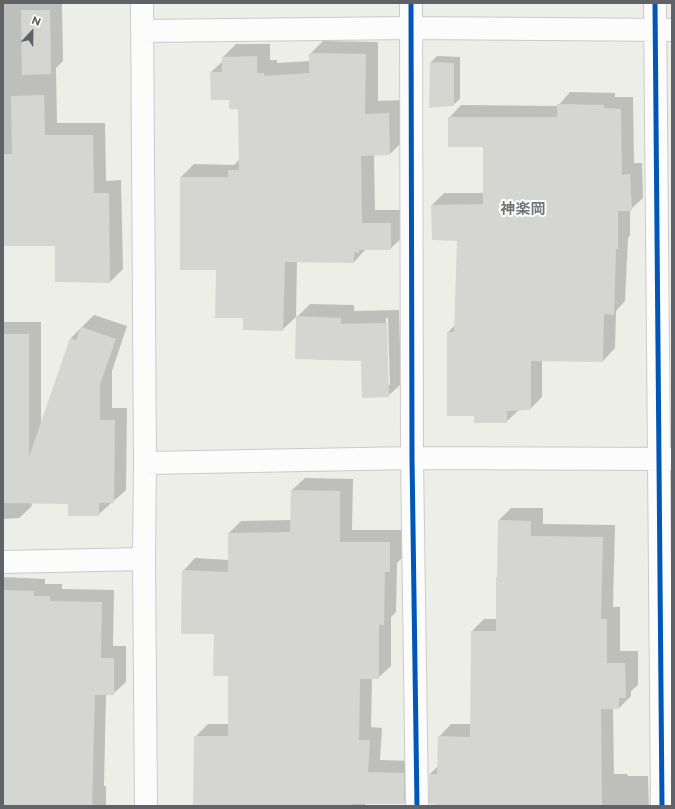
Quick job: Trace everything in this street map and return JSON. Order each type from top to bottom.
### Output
[{"type":"street","points":[[142,3],[146,806]]},
{"type":"street","points":[[411,3],[412,458],[417,806]]},
{"type":"street","points":[[655,3],[664,30],[665,459],[662,806]]},
{"type":"street","points":[[142,31],[412,28],[664,30]]},
{"type":"street","points":[[145,463],[412,458],[665,459]]},
{"type":"street","points":[[3,562],[144,559]]},
{"type":"building","points":[[21,10],[50,10],[51,74],[22,75]]},
{"type":"building","points":[[309,53],[366,54],[365,114],[389,113],[390,155],[361,156],[362,223],[391,223],[391,250],[359,250],[359,253],[354,252],[354,263],[285,262],[283,331],[243,330],[243,318],[215,318],[216,270],[180,270],[180,177],[228,177],[228,170],[239,170],[238,109],[229,109],[229,100],[211,100],[210,72],[222,72],[222,57],[257,56],[257,73],[264,73],[264,76],[309,73]]},
{"type":"building","points":[[430,62],[454,63],[454,106],[429,108]]},
{"type":"building","points":[[44,95],[45,135],[93,135],[94,193],[109,193],[110,283],[55,282],[55,246],[3,246],[3,154],[12,154],[11,96]]},
{"type":"building","points":[[557,104],[604,105],[604,108],[621,109],[622,175],[630,174],[632,211],[618,211],[618,249],[616,249],[614,315],[604,314],[603,362],[531,361],[531,410],[507,411],[507,423],[474,423],[474,416],[447,416],[447,332],[454,332],[457,241],[432,240],[431,205],[483,204],[483,147],[448,147],[448,117],[557,117]]},
{"type":"building","points":[[296,316],[341,318],[341,324],[387,323],[389,397],[362,398],[361,361],[295,359]]},
{"type":"building","points":[[81,327],[116,339],[100,384],[100,420],[115,420],[114,503],[99,503],[99,516],[68,516],[68,504],[3,503],[3,334],[29,334],[29,457],[70,338],[76,340]]},
{"type":"building","points":[[291,490],[340,491],[340,542],[390,542],[390,572],[385,572],[384,625],[379,625],[379,679],[360,679],[359,740],[370,740],[368,772],[404,773],[404,804],[352,804],[352,806],[193,806],[194,736],[228,736],[228,676],[213,676],[214,634],[181,634],[182,570],[228,572],[228,533],[290,532]]},
{"type":"building","points":[[498,520],[531,521],[531,536],[603,537],[601,619],[607,619],[607,663],[625,663],[626,698],[619,698],[619,709],[601,709],[602,806],[434,806],[434,804],[429,804],[429,774],[437,774],[438,736],[470,737],[471,631],[496,631]]},
{"type":"building","points":[[3,590],[34,591],[34,596],[50,596],[50,601],[102,602],[101,658],[114,658],[114,695],[95,695],[92,806],[3,806]]},
{"type":"cycle path","points":[[411,3],[412,458],[417,806]]},
{"type":"cycle path","points":[[655,3],[662,806]]},
{"type":"district","name":"神楽岡","points":[[523,210]]}]
